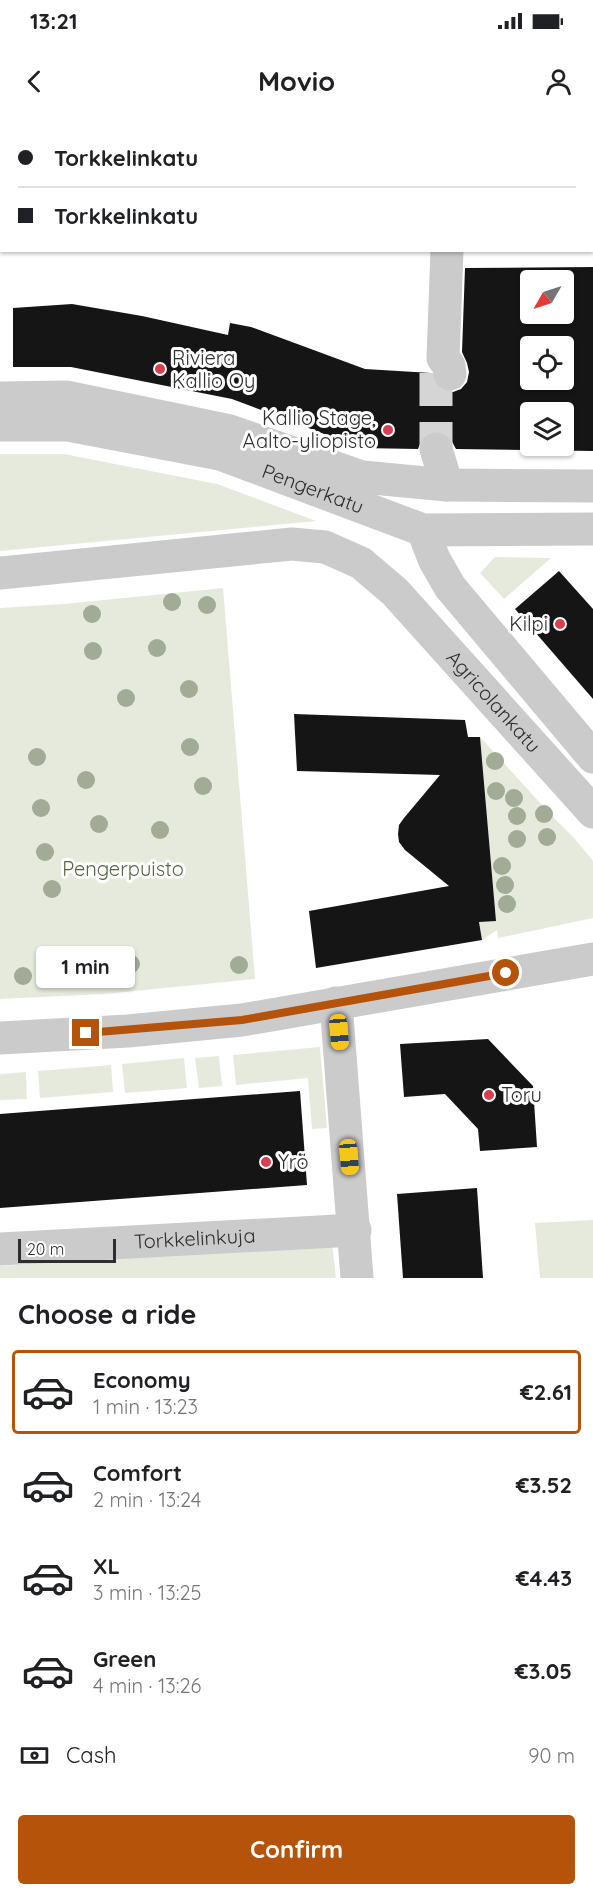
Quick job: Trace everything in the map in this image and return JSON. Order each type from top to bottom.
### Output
[{"type":"street","points":[[443,368],[447,252]]},
{"type":"street","name":"Pengerkatu","points":[[0,398],[66,397],[230,431],[362,477],[447,485],[593,486]]},
{"type":"street","name":"Pengerkatu","points":[[0,425],[68,425],[220,454],[423,530],[593,529]]},
{"type":"street","points":[[443,449],[447,485]]},
{"type":"street","name":"Agricolankatu","points":[[423,530],[434,559],[450,587],[593,757]]},
{"type":"street","name":"Agricolankatu","points":[[0,573],[292,544],[325,547],[361,563],[395,592],[593,812]]},
{"type":"street","points":[[0,1038],[242,1020],[593,958]]},
{"type":"street","points":[[336,1003],[357,1278]]},
{"type":"street","name":"Torkkelinkuja","points":[[0,1249],[355,1230]]},
{"type":"green space","points":[[0,454],[64,454],[217,484],[316,521],[0,551]]},
{"type":"green space","points":[[495,557],[551,558],[504,599],[480,573]]},
{"type":"green space","name":"Pengerpuisto","points":[[223,588],[255,979],[105,994],[0,999],[0,608]]},
{"type":"green space","points":[[480,737],[593,861],[593,918],[498,938],[497,930],[482,940],[479,922],[496,920]]},
{"type":"green space","points":[[320,1047],[327,1128],[312,1129],[308,1078],[236,1085],[233,1055]]},
{"type":"green space","points":[[219,1056],[222,1086],[199,1088],[195,1058]]},
{"type":"green space","points":[[184,1058],[187,1088],[125,1093],[122,1064]]},
{"type":"green space","points":[[111,1065],[113,1092],[40,1098],[38,1071]]},
{"type":"green space","points":[[26,1072],[27,1099],[0,1100],[0,1074]]},
{"type":"green space","points":[[593,1220],[593,1278],[540,1278],[535,1223]]},
{"type":"green space","points":[[332,1243],[336,1278],[0,1278],[0,1266]]},
{"type":"building","points":[[593,267],[593,451],[574,451],[574,402],[520,402],[520,450],[456,449],[449,436],[440,431],[431,431],[423,436],[418,449],[361,448],[232,399],[71,367],[13,367],[13,308],[72,304],[142,316],[228,335],[230,323],[251,327],[365,369],[431,373],[435,386],[443,391],[453,392],[461,389],[467,382],[469,372],[462,352],[465,268]]},
{"type":"building","name":"Kilpi","points":[[559,571],[593,609],[593,699],[515,609]]},
{"type":"building","points":[[294,714],[465,720],[468,737],[480,737],[496,921],[479,922],[482,940],[316,968],[309,911],[449,886],[405,850],[399,842],[398,834],[399,825],[440,775],[297,771]]},
{"type":"building","name":"Toru","points":[[488,1039],[533,1086],[537,1147],[480,1151],[478,1129],[445,1094],[404,1097],[400,1044]]},
{"type":"building","points":[[300,1091],[307,1185],[0,1208],[0,1114]]},
{"type":"building","points":[[477,1188],[483,1278],[403,1278],[397,1194]]},
{"type":"tunnel","points":[[436,373],[436,449]]},
{"type":"place","name":"Riviera Kallio Oy","points":[[160,369]]},
{"type":"place","name":"Kallio Stage, Aalto-yliopisto","points":[[388,430]]},
{"type":"place","name":"Kilpi","points":[[560,624]]},
{"type":"place","name":"Toru","points":[[489,1095]]},
{"type":"place","name":"Yrö","points":[[266,1162]]},
{"type":"route","points":[[86,1033],[242,1020],[506,973]]}]
